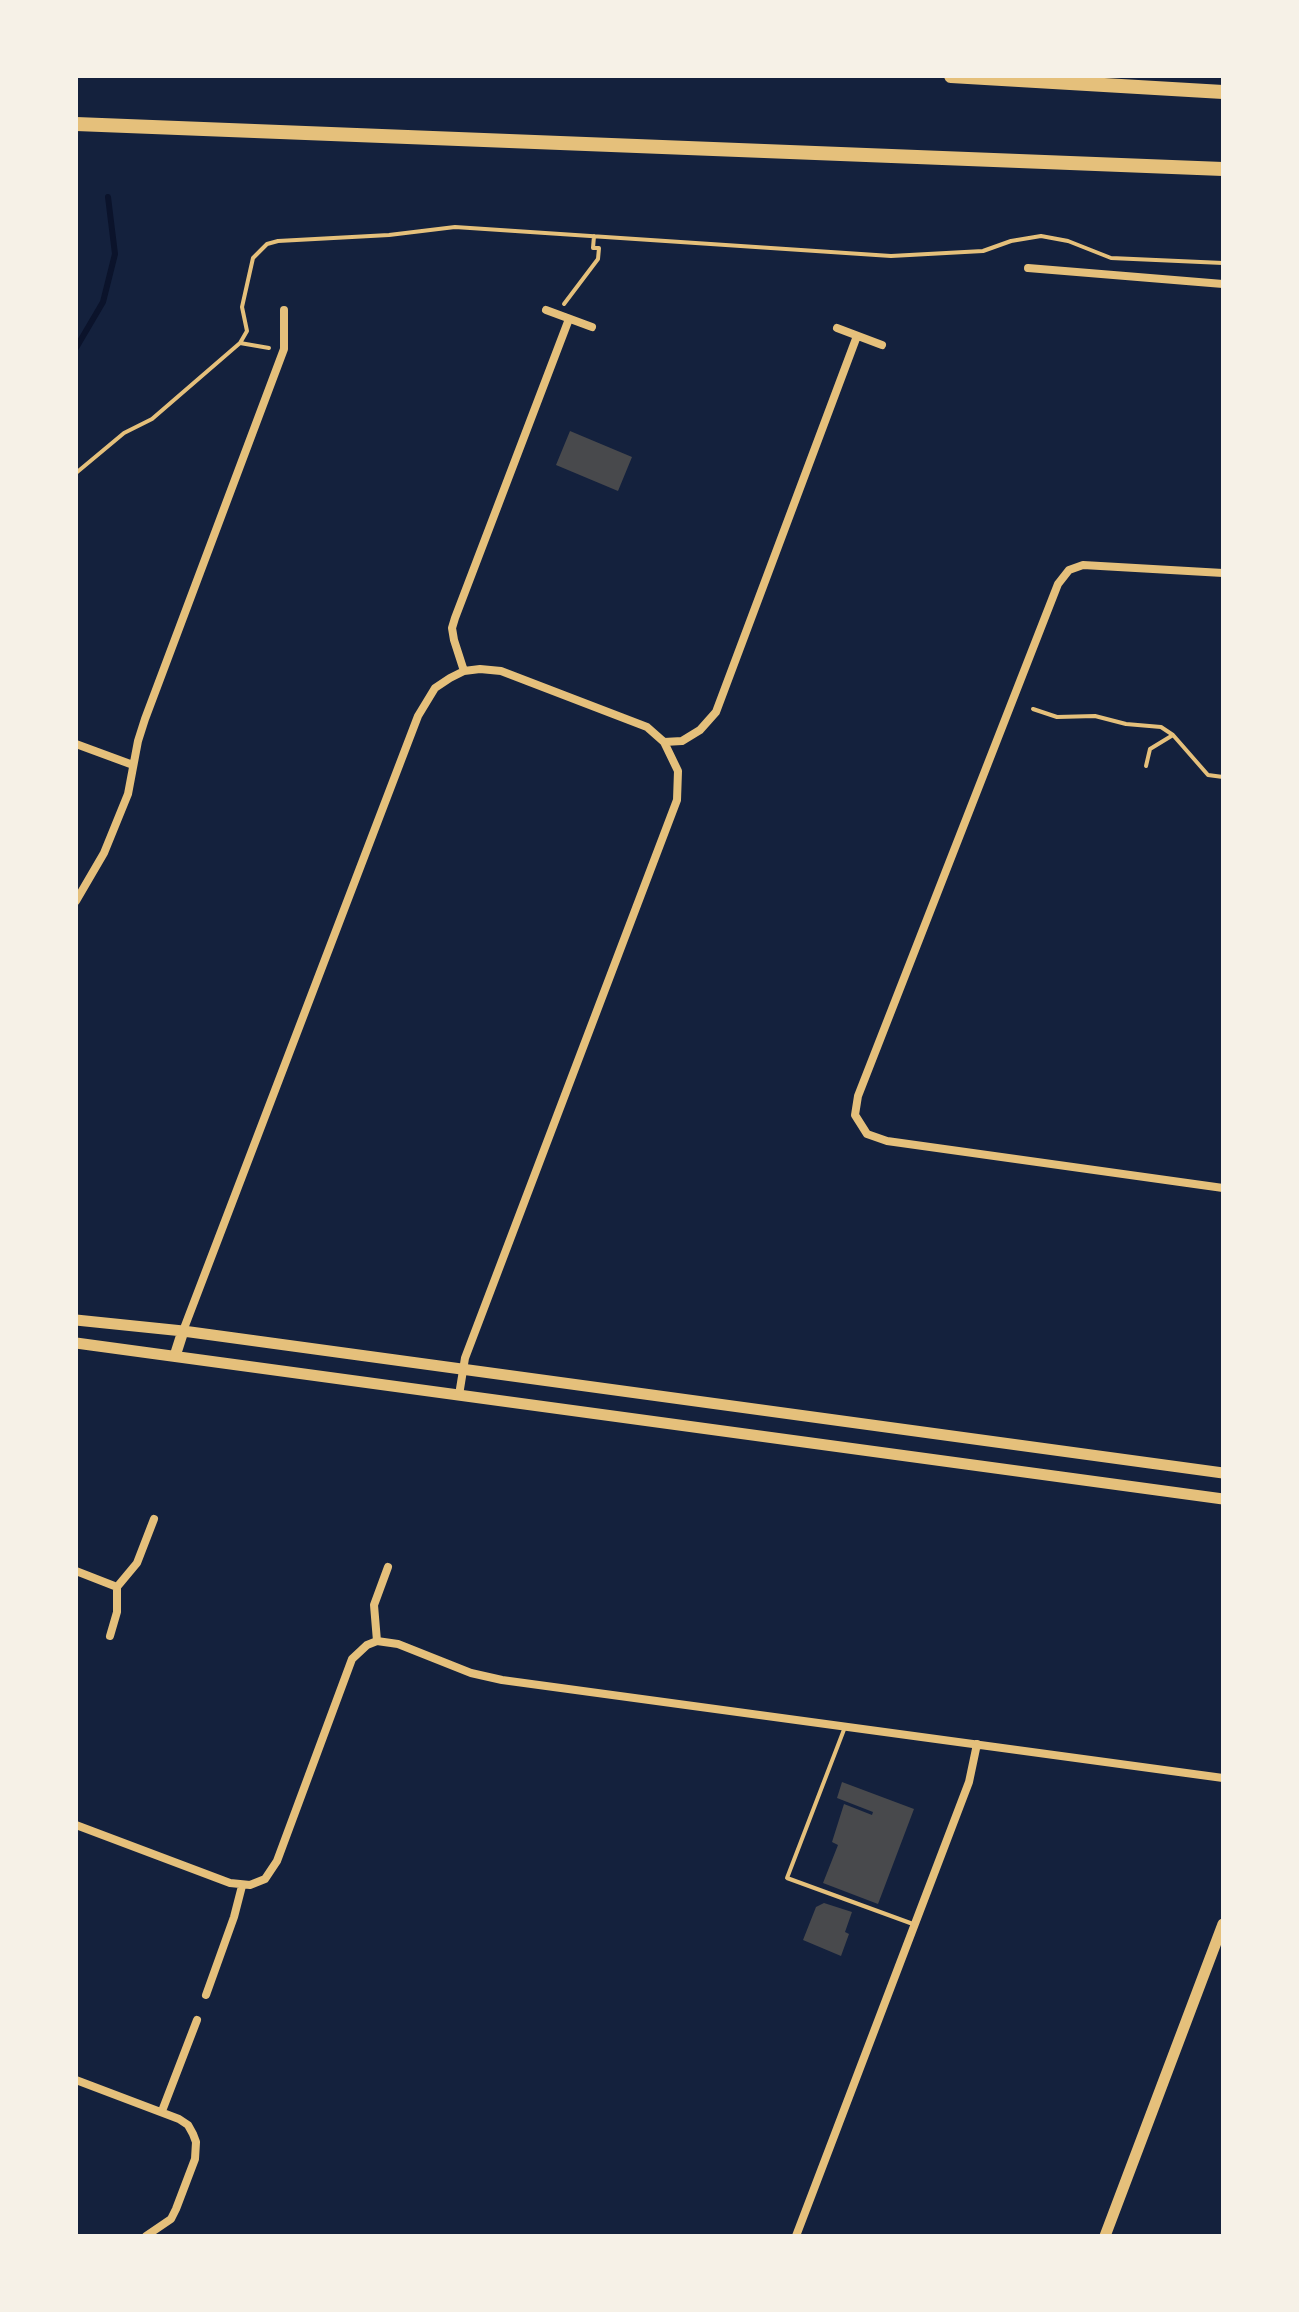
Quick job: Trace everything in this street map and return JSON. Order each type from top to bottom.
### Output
[{"type":"highway","points":[[951,76],[1223,92]]},
{"type":"highway","points":[[76,124],[1223,169]]},
{"type":"street","points":[[1028,268],[1223,284]]},
{"type":"street","points":[[76,901],[113,834],[128,794],[145,719],[284,349],[284,310]]},
{"type":"street","points":[[546,310],[592,327]]},
{"type":"street","points":[[464,671],[452,628],[569,319]]},
{"type":"street","points":[[837,328],[882,345]]},
{"type":"street","points":[[664,742],[682,741],[700,730],[716,712],[857,336]]},
{"type":"street","points":[[1223,573],[1083,565],[1069,570],[1058,584],[858,1096],[855,1115],[867,1134],[887,1141],[1223,1188]]},
{"type":"street","points":[[175,1356],[418,716],[435,688],[464,671],[501,671],[647,727],[664,742],[678,771],[677,800],[462,1370],[459,1395]]},
{"type":"street","points":[[76,744],[133,765]]},
{"type":"street","points":[[76,1320],[183,1331],[1223,1473]]},
{"type":"street","points":[[76,1343],[1223,1499]]},
{"type":"street","points":[[110,1636],[117,1612],[117,1587],[137,1563],[154,1519]]},
{"type":"street","points":[[377,1641],[374,1605],[388,1567]]},
{"type":"street","points":[[76,1571],[117,1587]]},
{"type":"street","points":[[76,1825],[242,1886],[265,1879],[277,1861],[352,1659],[367,1645],[377,1641],[398,1644],[471,1673],[502,1680],[1223,1778]]},
{"type":"street","points":[[796,2236],[969,1782],[977,1744]]},
{"type":"street","points":[[206,1995],[242,1886]]},
{"type":"street","points":[[1105,2236],[1220,1942],[1223,1924]]},
{"type":"street","points":[[162,2111],[197,2020]]},
{"type":"street","points":[[76,2080],[162,2111],[188,2125],[196,2142],[197,2149],[171,2219],[146,2236]]},
{"type":"lane","points":[[845,1727],[787,1878],[915,1925]]},
{"type":"path","points":[[76,473],[124,433],[152,419],[240,343],[247,331],[242,307],[253,258],[267,244],[278,241],[389,235],[455,227],[687,245],[891,256],[983,251],[1011,241],[1041,236],[1068,241],[1111,258],[1223,263]]},
{"type":"path","points":[[561,308],[598,259],[599,248],[593,248],[594,236]]},
{"type":"path","points":[[240,343],[284,349]]},
{"type":"path","points":[[1033,709],[1057,717],[1095,716],[1126,724],[1156,726],[1173,735],[1208,775],[1223,777]]},
{"type":"path","points":[[1146,766],[1150,749],[1173,735]]},
{"type":"building","points":[[570,431],[632,457],[618,491],[556,465]]},
{"type":"building","points":[[842,1782],[914,1809],[878,1904],[823,1883],[838,1845],[832,1842],[844,1804],[872,1815],[873,1812],[837,1798]]},
{"type":"building","points":[[824,1903],[852,1912],[845,1932],[849,1934],[841,1956],[803,1940],[816,1907]]},
{"type":"waterway","points":[[76,348],[103,302],[115,254],[108,197]]}]
